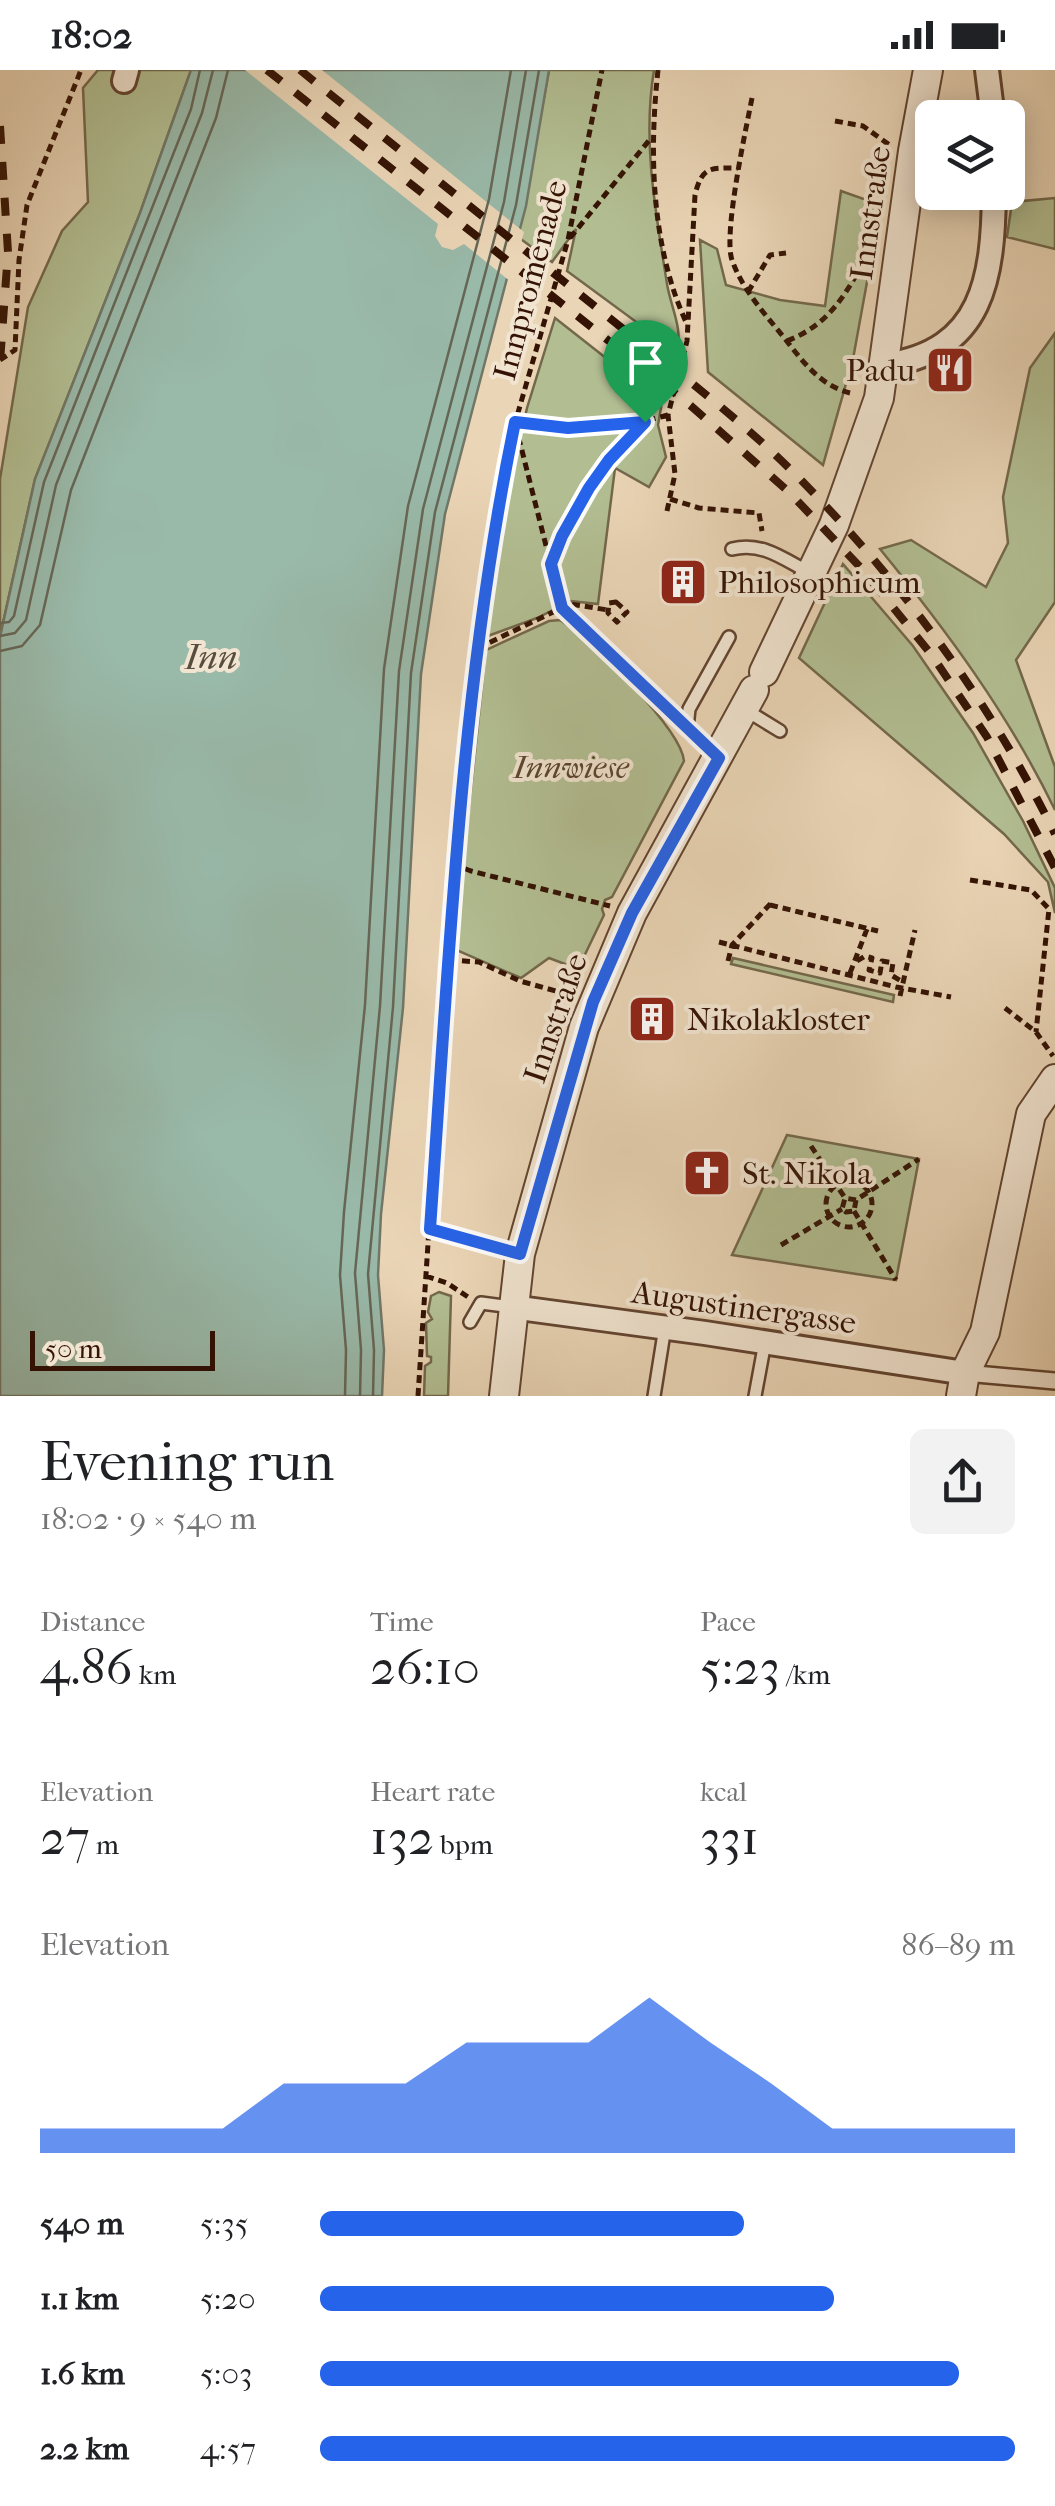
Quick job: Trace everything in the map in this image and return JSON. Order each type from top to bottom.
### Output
[{"type":"street","name":"Innstraße","points":[[504,1396],[520,1254],[593,1002],[632,913],[719,758],[810,573],[848,490],[880,398],[913,151],[928,70]]},
{"type":"street","points":[[988,70],[991,100]]},
{"type":"street","points":[[885,365],[911,362],[933,352],[978,307],[990,262],[993,210]]},
{"type":"street","points":[[1055,1080],[1032,1114],[985,1332],[963,1385],[1055,1381]]},
{"type":"street","name":"Augustinergasse","points":[[512,1307],[764,1342],[963,1385]]},
{"type":"lane","points":[[732,549],[765,549],[810,573]]},
{"type":"lane","points":[[719,758],[687,728],[690,710],[729,637]]},
{"type":"lane","points":[[754,690],[780,731]]},
{"type":"lane","points":[[470,1322],[481,1303],[512,1307]]},
{"type":"lane","points":[[654,1396],[665,1327]]},
{"type":"lane","points":[[755,1396],[764,1342]]},
{"type":"path","points":[[0,360],[15,350],[19,260],[27,205],[81,70]]},
{"type":"path","name":"Innpromenade","points":[[418,1396],[454,864],[493,531],[515,422],[568,240],[602,70]]},
{"type":"path","points":[[658,70],[651,138],[665,257],[673,293],[687,324]]},
{"type":"path","points":[[752,98],[738,168],[730,257],[748,292],[812,372],[841,392]]},
{"type":"path","points":[[835,120],[863,126],[885,144],[913,151]]},
{"type":"path","points":[[568,240],[651,138]]},
{"type":"path","points":[[667,511],[675,474],[668,414],[688,341],[691,221],[699,177],[712,168],[738,168]]},
{"type":"path","points":[[787,340],[812,331],[826,319],[878,239],[887,235],[902,237]]},
{"type":"path","points":[[748,292],[770,255],[786,253]]},
{"type":"path","points":[[668,414],[645,422],[568,428],[515,422],[562,608],[687,728]]},
{"type":"path","points":[[551,564],[589,488],[645,422]]},
{"type":"path","points":[[670,500],[699,508],[759,513],[765,549]]},
{"type":"path","points":[[478,648],[570,604],[608,610]]},
{"type":"path","points":[[454,864],[632,913]]},
{"type":"path","points":[[970,880],[1031,890],[1049,909],[1036,1032]]},
{"type":"path","points":[[728,961],[732,945],[772,903],[873,930],[872,937],[862,942],[850,973]]},
{"type":"path","points":[[900,996],[915,930]]},
{"type":"path","points":[[904,937],[913,939]]},
{"type":"path","points":[[720,942],[896,987],[902,984]]},
{"type":"path","points":[[857,961],[865,956],[872,958],[869,970],[880,973],[882,961],[893,962],[891,975],[902,984],[951,997]]},
{"type":"path","points":[[449,960],[479,962],[520,980],[593,1002]]},
{"type":"path","points":[[1004,1008],[1036,1032],[1055,1058]]},
{"type":"path","points":[[811,1146],[845,1198],[856,1200],[920,1159]]},
{"type":"path","points":[[849,1180],[870,1192],[873,1205],[863,1224],[851,1228],[828,1217],[828,1192],[836,1184],[849,1180]]},
{"type":"path","points":[[781,1246],[842,1208],[845,1198]]},
{"type":"path","points":[[856,1200],[854,1211],[896,1280]]},
{"type":"path","points":[[842,1208],[854,1211]]},
{"type":"path","points":[[430,1229],[520,1254]]},
{"type":"path","points":[[426,1276],[481,1303]]},
{"type":"green space","points":[[98,70],[191,70],[140,213],[35,479],[0,636],[0,479],[28,307],[62,231],[88,202],[83,88]]},
{"type":"green space","points":[[549,70],[654,70],[649,124],[652,177],[667,284],[678,326],[677,352],[567,271],[576,229],[552,262],[518,237]]},
{"type":"green space","points":[[841,191],[881,205],[853,359],[823,465],[708,372],[700,240],[717,249],[726,285],[780,300],[825,306]]},
{"type":"green space","points":[[1055,198],[1055,249],[1007,237],[1011,210],[1025,210],[1025,201]]},
{"type":"green space","points":[[555,318],[662,402],[658,425],[666,457],[649,487],[615,468],[598,604],[571,601],[485,637],[505,505],[527,408]]},
{"type":"green space","points":[[1055,333],[1055,602],[1016,660],[1055,767],[1055,810],[1018,741],[975,675],[880,549],[911,540],[986,587],[1008,543],[1003,497],[1030,368]]},
{"type":"green space","points":[[843,564],[913,646],[973,733],[1023,821],[1055,888],[1055,913],[1048,882],[1004,834],[799,658]]},
{"type":"green space","name":"Innwiese","points":[[560,620],[612,665],[651,707],[679,746],[684,761],[612,897],[605,900],[604,915],[578,969],[549,958],[521,978],[454,949],[486,650],[549,621]]},
{"type":"green space","points":[[733,958],[894,995],[893,1002],[731,964]]},
{"type":"green space","points":[[787,1135],[919,1159],[896,1280],[732,1255]]},
{"type":"green space","points":[[439,1292],[451,1296],[448,1396],[424,1396],[425,1366],[431,1362],[427,1356],[426,1323],[432,1319],[428,1312],[431,1296]]},
{"type":"water","name":"Inn","points":[[191,70],[549,70],[526,206],[445,514],[421,674],[403,1008],[381,1214],[378,1275],[384,1350],[382,1396],[0,1396],[0,637],[35,479],[140,213]]},
{"type":"pier","points":[[245,70],[322,70],[524,232],[511,282],[464,244],[453,250],[442,247],[435,236],[438,224]]},
{"type":"railway","points":[[267,70],[691,406],[789,492],[861,568],[931,654],[987,737],[1055,868]]},
{"type":"railway","points":[[300,70],[703,392],[799,478],[874,560],[942,646],[1002,737],[1055,834]]},
{"type":"railway","points":[[0,126],[8,252],[0,362]]},
{"type":"place","name":"Padu","points":[[950,370]]},
{"type":"place","name":"Philosophicum","points":[[683,582]]},
{"type":"place","name":"Nikolakloster","points":[[652,1019]]},
{"type":"place","name":"St. Nikola","points":[[707,1173]]},
{"type":"route","points":[[515,422],[568,428],[645,422],[589,488],[551,564],[562,608],[719,758],[632,913],[593,1002],[520,1254],[430,1229],[454,864],[493,531],[515,422]]}]
